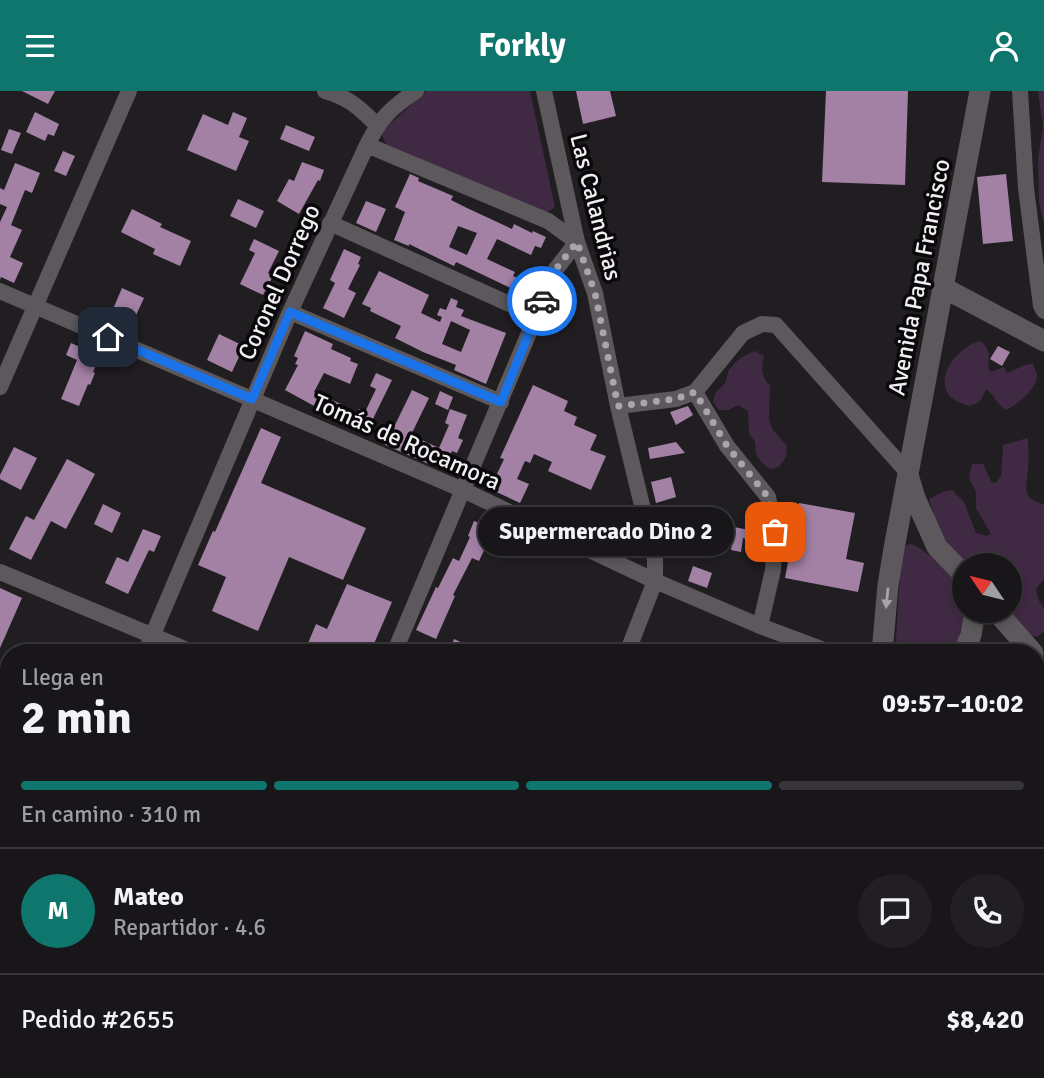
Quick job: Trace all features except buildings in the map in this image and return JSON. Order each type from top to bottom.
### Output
[{"type":"main road","name":"Avenida Papa Francisco","points":[[883,644],[895,543],[980,91]]},
{"type":"main road","points":[[944,288],[1044,341]]},
{"type":"main road","name":"Avenida Papa Francisco","points":[[908,473],[915,498],[937,547],[952,563]]},
{"type":"main road","points":[[895,543],[905,537],[915,537],[937,547]]},
{"type":"main road","points":[[967,644],[973,623]]},
{"type":"main road","points":[[1007,623],[1026,644]]},
{"type":"street","points":[[0,387],[129,91]]},
{"type":"street","points":[[325,91],[342,96],[359,107],[377,125]]},
{"type":"street","name":"Coronel Dorrego","points":[[149,644],[290,312],[367,145],[377,125],[391,109],[416,91]]},
{"type":"street","name":"Las Calandrias","points":[[544,91],[577,242],[595,293],[618,406],[655,559],[655,580]]},
{"type":"street","points":[[1020,91],[1027,188],[1041,306],[1044,311]]},
{"type":"street","points":[[367,145],[548,221],[577,242],[556,269],[398,644]]},
{"type":"street","points":[[330,223],[536,316]]},
{"type":"street","name":"Tomás de Rocamora","points":[[0,291],[463,490],[760,627],[807,644]]},
{"type":"street","points":[[290,312],[501,402]]},
{"type":"street","points":[[618,406],[676,399],[695,392],[743,333],[762,324],[776,325],[908,473]]},
{"type":"street","points":[[695,392],[727,446],[768,497],[775,532],[773,570],[760,627]]},
{"type":"street","points":[[0,572],[174,644]]},
{"type":"street","points":[[630,644],[655,580]]},
{"type":"shaded area","points":[[426,91],[530,91],[555,207],[546,213],[386,144],[381,132]]},
{"type":"shaded area","points":[[1038,91],[1044,91],[1044,225],[1039,202],[1038,159],[1043,127]]},
{"type":"shaded area","points":[[981,341],[988,351],[988,368],[991,372],[1004,367],[1007,373],[1033,364],[1037,375],[1030,391],[1006,410],[986,389],[980,401],[969,406],[953,399],[945,387],[947,370],[958,354]]},
{"type":"shaded area","points":[[755,351],[764,356],[762,372],[770,386],[769,419],[772,429],[787,446],[786,457],[779,467],[770,469],[756,454],[755,442],[749,433],[748,411],[738,405],[729,410],[719,410],[713,402],[733,365]]},
{"type":"shaded area","points":[[1028,438],[1027,491],[1031,499],[1044,504],[1044,579],[1036,589],[1044,609],[1044,632],[1036,637],[1015,629],[1013,623],[1022,623],[1022,553],[952,553],[932,522],[933,511],[929,499],[952,490],[964,502],[976,533],[986,536],[991,534],[976,508],[976,492],[969,478],[972,464],[983,464],[992,483],[997,482],[1001,476],[1003,445]]},
{"type":"shaded area","points":[[911,544],[933,558],[952,577],[952,623],[963,623],[956,644],[897,644],[901,558],[905,546]]},
{"type":"way so far","points":[[542,301],[556,269],[577,242],[595,293],[618,406],[676,399],[695,392],[727,446],[768,497],[775,532]]},
{"type":"place","name":"Supermercado Dino 2","points":[[775,532]]},
{"type":"route","points":[[108,337],[252,399],[290,312],[501,402],[542,301]]}]
